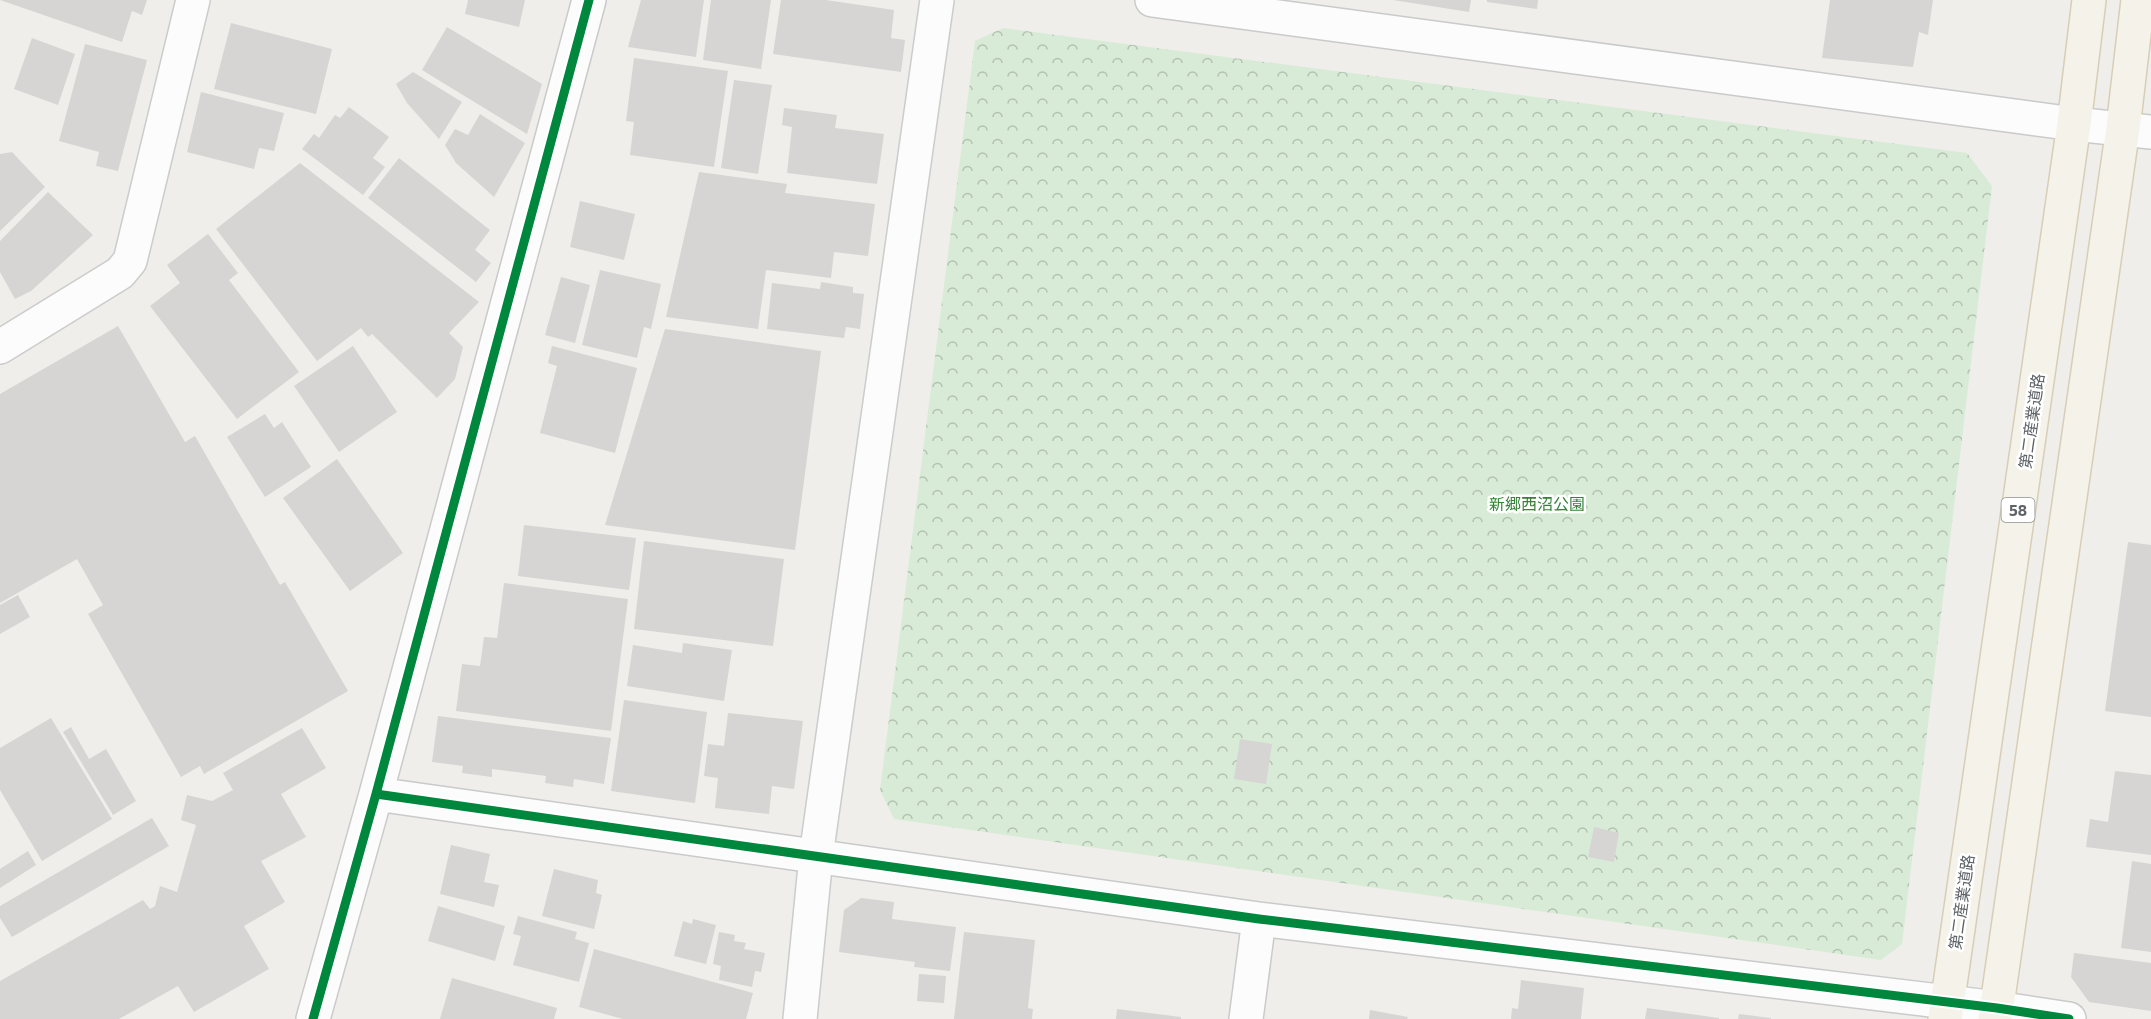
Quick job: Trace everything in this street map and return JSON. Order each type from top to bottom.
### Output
[{"type":"main road","name":"第二産業道路","points":[[1946,1011],[2090,0]]},
{"type":"main road","points":[[1996,1013],[2137,130],[2138,0]]},
{"type":"street","points":[[0,347],[120,273],[130,261],[193,0]]},
{"type":"street","points":[[313,1019],[376,794],[589,0]]},
{"type":"street","points":[[800,1019],[816,856],[937,0]]},
{"type":"street","points":[[1152,0],[2074,124],[2137,130]]},
{"type":"street","points":[[376,794],[1259,918],[1946,1011],[2069,1019]]},
{"type":"street","points":[[1246,1019],[1259,918]]},
{"type":"green space","name":"新郷西沼公園","points":[[1003,28],[1967,153],[1992,186],[1902,944],[1881,960],[894,819],[880,790],[975,41]]},
{"type":"building","points":[[0,0],[147,0],[142,15],[132,11],[122,42]]},
{"type":"building","points":[[468,0],[525,0],[519,27],[465,14]]},
{"type":"building","points":[[641,0],[704,0],[696,57],[628,47]]},
{"type":"building","points":[[711,0],[771,0],[761,69],[703,60]]},
{"type":"building","points":[[781,0],[826,0],[894,10],[891,38],[905,40],[901,72],[773,54]]},
{"type":"building","points":[[1393,0],[1471,0],[1469,12]]},
{"type":"building","points":[[1487,0],[1538,0],[1537,9],[1487,2]]},
{"type":"building","points":[[1830,0],[1933,0],[1928,35],[1919,32],[1913,67],[1822,58]]},
{"type":"building","points":[[231,23],[332,49],[316,114],[214,89]]},
{"type":"building","points":[[447,27],[542,84],[527,134],[422,70]]},
{"type":"building","points":[[32,38],[75,54],[58,105],[14,89]]},
{"type":"building","points":[[85,44],[147,60],[118,171],[96,166],[99,152],[59,141]]},
{"type":"building","points":[[634,58],[728,71],[714,167],[630,155],[634,122],[626,121]]},
{"type":"building","points":[[413,72],[462,102],[439,139],[407,103],[396,84]]},
{"type":"building","points":[[734,80],[772,85],[758,174],[721,168]]},
{"type":"building","points":[[201,92],[284,113],[274,151],[259,148],[254,169],[187,152]]},
{"type":"building","points":[[349,107],[389,137],[373,158],[385,167],[363,195],[302,149],[314,134],[319,138],[335,115],[340,118]]},
{"type":"building","points":[[784,108],[837,115],[835,128],[884,134],[877,184],[787,173],[792,127],[782,125]]},
{"type":"building","points":[[480,114],[525,143],[494,197],[456,163],[445,145],[455,129],[468,135]]},
{"type":"building","points":[[12,152],[45,187],[0,231],[0,154]]},
{"type":"building","points":[[399,158],[490,230],[475,250],[491,263],[476,282],[368,198]]},
{"type":"building","points":[[300,163],[479,302],[449,333],[463,347],[455,379],[437,398],[372,334],[368,337],[361,328],[317,361],[216,229]]},
{"type":"building","points":[[699,172],[787,184],[785,193],[875,204],[868,256],[834,252],[831,278],[766,270],[758,329],[666,317]]},
{"type":"building","points":[[48,192],[93,235],[31,291],[15,299],[0,272],[0,241]]},
{"type":"building","points":[[580,201],[635,214],[624,260],[570,247]]},
{"type":"building","points":[[208,234],[238,273],[229,280],[299,372],[237,419],[150,306],[180,283],[167,265]]},
{"type":"building","points":[[600,270],[661,284],[651,329],[644,327],[637,358],[582,345]]},
{"type":"building","points":[[561,277],[590,285],[575,343],[545,335]]},
{"type":"building","points":[[821,282],[853,287],[853,293],[864,294],[860,329],[846,327],[844,338],[767,329],[772,283],[820,289]]},
{"type":"building","points":[[118,326],[185,442],[195,436],[280,585],[285,582],[348,691],[204,774],[200,766],[181,777],[88,614],[103,605],[77,559],[0,603],[0,394]]},
{"type":"building","points":[[665,329],[821,351],[795,550],[605,525]]},
{"type":"building","points":[[353,346],[397,412],[339,452],[294,386]]},
{"type":"building","points":[[552,346],[637,368],[615,453],[540,433],[557,366],[548,363]]},
{"type":"building","points":[[265,414],[274,428],[282,422],[311,467],[265,497],[227,437]]},
{"type":"building","points":[[337,459],[403,553],[350,591],[283,498]]},
{"type":"building","points":[[524,525],[636,538],[629,590],[518,576]]},
{"type":"building","points":[[644,541],[784,559],[773,646],[634,629]]},
{"type":"building","points":[[2128,542],[2151,545],[2151,717],[2105,711]]},
{"type":"building","points":[[504,583],[628,599],[611,731],[456,711],[462,664],[480,666],[484,637],[497,638]]},
{"type":"building","points":[[18,595],[30,617],[0,634],[0,605]]},
{"type":"building","points":[[683,643],[732,650],[724,701],[627,686],[633,645],[682,653]]},
{"type":"building","points":[[624,700],[707,712],[695,803],[611,791]]},
{"type":"building","points":[[728,713],[803,721],[794,789],[772,786],[769,814],[715,808],[718,778],[704,776],[708,744],[724,746]]},
{"type":"building","points":[[438,716],[611,738],[604,784],[574,779],[573,787],[545,783],[546,776],[492,769],[492,777],[462,773],[463,766],[432,762]]},
{"type":"building","points":[[51,718],[112,819],[42,861],[0,790],[0,748]]},
{"type":"building","points":[[71,727],[89,759],[106,749],[136,801],[113,815],[63,732]]},
{"type":"building","points":[[302,728],[326,768],[281,794],[306,837],[261,861],[285,902],[244,926],[269,969],[194,1012],[178,986],[119,1019],[0,1019],[0,981],[143,900],[150,909],[155,906],[160,886],[177,892],[196,825],[181,820],[187,795],[212,801],[233,790],[223,773]]},
{"type":"building","points":[[1240,739],[1272,744],[1266,784],[1234,779]]},
{"type":"building","points":[[2115,771],[2151,775],[2151,855],[2086,847],[2090,819],[2108,822]]},
{"type":"building","points":[[152,818],[169,846],[12,937],[0,918],[0,906]]},
{"type":"building","points":[[1594,827],[1619,833],[1614,862],[1588,857]]},
{"type":"building","points":[[451,845],[490,854],[484,882],[499,885],[494,907],[440,894]]},
{"type":"building","points":[[28,851],[36,865],[0,888],[0,869]]},
{"type":"building","points":[[2132,861],[2151,864],[2151,952],[2121,948]]},
{"type":"building","points":[[554,869],[598,880],[596,893],[602,895],[594,929],[542,916]]},
{"type":"building","points":[[861,898],[894,902],[892,919],[956,927],[950,971],[914,967],[915,962],[839,952],[844,910]]},
{"type":"building","points":[[438,906],[505,926],[495,961],[428,941]]},
{"type":"building","points":[[518,916],[577,932],[575,939],[589,943],[579,982],[513,965],[521,936],[513,934]]},
{"type":"building","points":[[693,919],[716,925],[706,964],[674,956],[683,921],[692,924]]},
{"type":"building","points":[[719,932],[735,935],[734,941],[746,943],[744,949],[765,953],[761,972],[755,971],[752,987],[719,980],[721,966],[713,964]]},
{"type":"building","points":[[964,932],[1035,940],[1028,1008],[1033,1009],[1032,1019],[954,1019]]},
{"type":"building","points":[[594,949],[753,993],[746,1019],[623,1019],[579,1007]]},
{"type":"building","points":[[2074,953],[2151,963],[2151,1011],[2089,1002],[2071,977]]},
{"type":"building","points":[[919,974],[946,976],[944,1003],[917,1001]]},
{"type":"building","points":[[452,978],[557,1008],[554,1019],[440,1019]]},
{"type":"building","points":[[1521,980],[1584,988],[1581,1019],[1511,1019],[1512,1008],[1518,1009]]},
{"type":"building","points":[[1647,1008],[1719,1018],[1719,1019],[1645,1019]]},
{"type":"building","points":[[1117,1009],[1181,1017],[1181,1019],[1116,1019]]},
{"type":"building","points":[[1370,1010],[1408,1017],[1407,1019],[1369,1019]]},
{"type":"building","points":[[1739,1014],[1771,1018],[1771,1019],[1738,1019]]},
{"type":"cycle path","points":[[313,1019],[376,794],[589,0]]},
{"type":"cycle path","points":[[376,794],[1259,919],[1997,1008],[2069,1019]]}]
